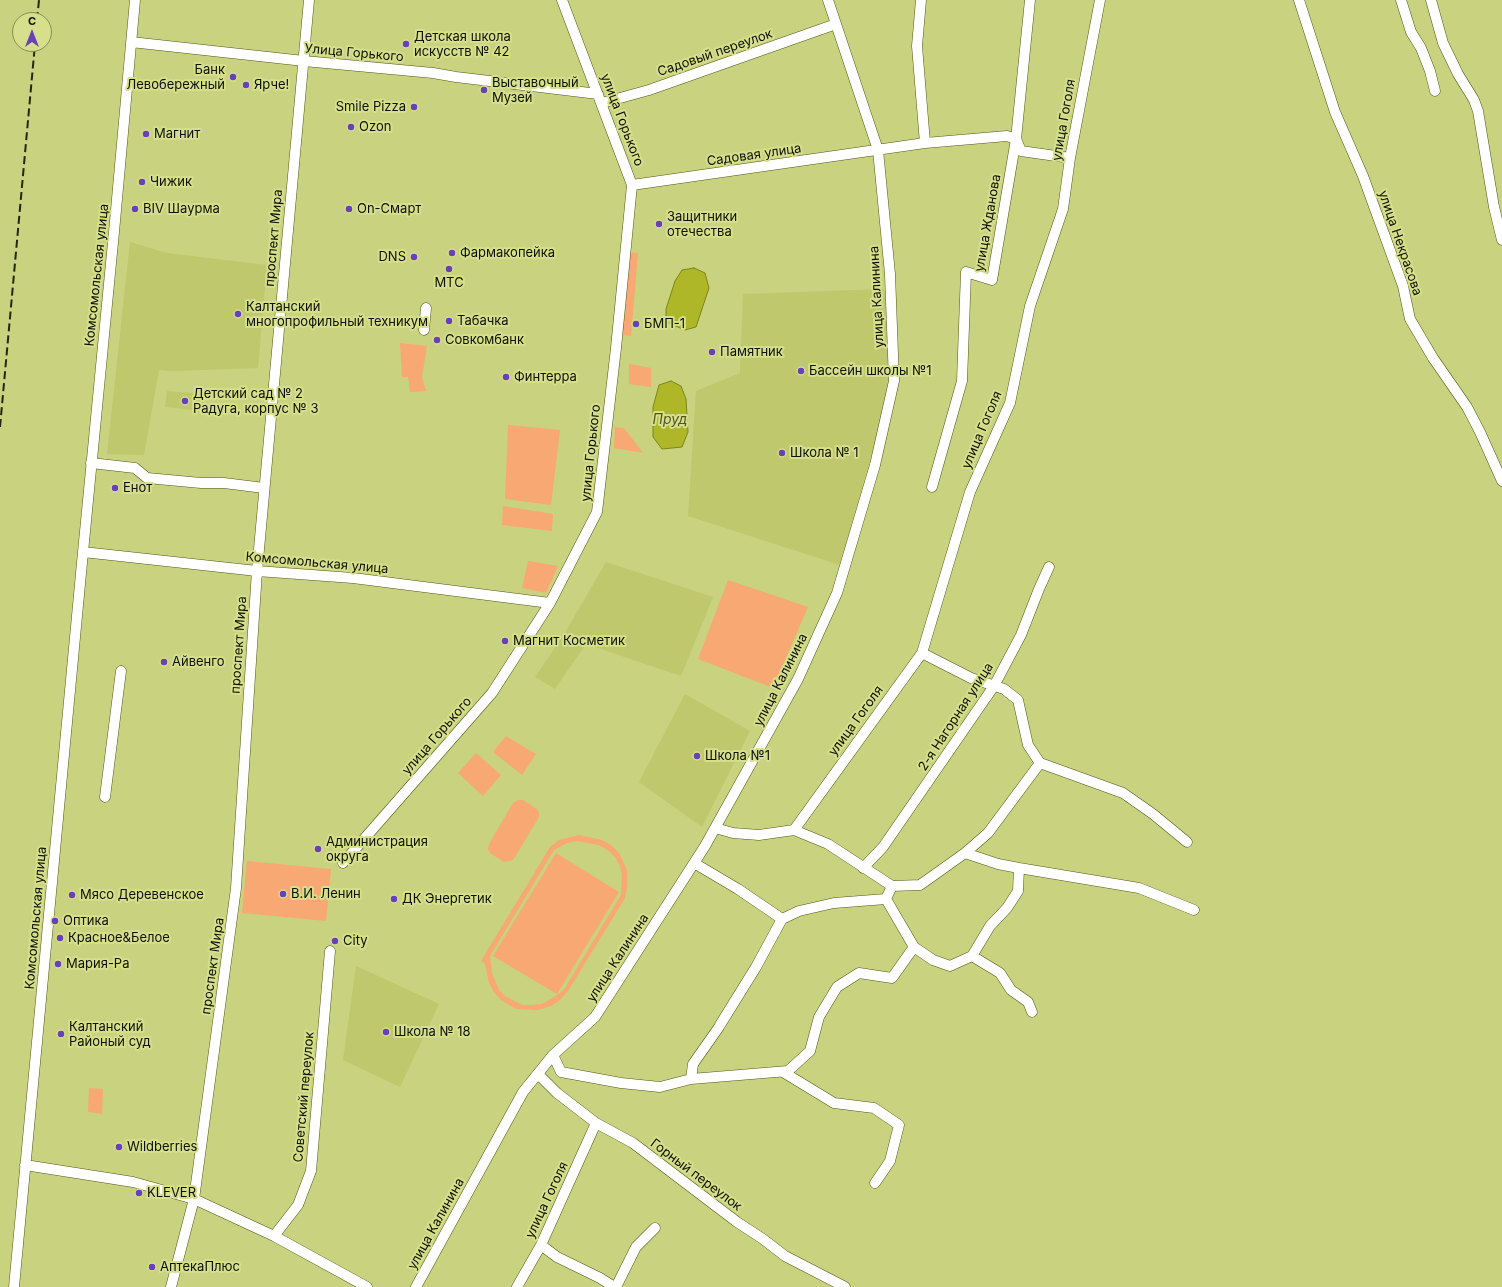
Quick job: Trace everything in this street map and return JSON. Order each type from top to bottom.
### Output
[{"type":"street","name":"Комсомольская улица","points":[[14,1287],[135,0]]},
{"type":"street","name":"проспект Мира","points":[[171,1287],[194,1199],[236,888],[257,571],[309,0]]},
{"type":"street","name":"улица Горького","points":[[343,863],[492,693],[550,603],[597,512],[616,348],[632,185],[562,0]]},
{"type":"street","name":"улица Калинина","points":[[416,1287],[523,1092],[553,1055],[595,1017],[694,863],[798,679],[837,593],[875,465],[894,381],[890,274],[878,150],[828,0]]},
{"type":"street","points":[[921,0],[917,46],[925,143]]},
{"type":"street","name":"улица Жданова","points":[[932,487],[962,381],[966,272],[992,280],[1016,139],[1030,0]]},
{"type":"street","name":"улица Гоголя","points":[[794,830],[922,653],[970,492],[1010,403],[1030,306],[1063,209],[1070,158],[1100,0]]},
{"type":"street","name":"улица Некрасова","points":[[1299,0],[1335,112],[1363,176],[1400,278],[1410,319],[1433,358],[1466,407],[1480,432],[1502,481]]},
{"type":"street","points":[[1401,0],[1411,32],[1421,48],[1430,71],[1435,91]]},
{"type":"street","points":[[1431,0],[1443,43],[1458,74],[1474,100],[1478,111],[1494,207],[1502,240]]},
{"type":"street","name":"Садовый переулок","points":[[600,99],[696,74],[836,24]]},
{"type":"street","name":"Улица Горького","points":[[131,42],[304,62],[433,73],[600,99]]},
{"type":"street","name":"Садовая улица","points":[[632,185],[925,143],[1007,136],[1016,139]]},
{"type":"street","points":[[1016,139],[1021,150],[1070,158]]},
{"type":"street","points":[[424,330],[426,308]]},
{"type":"street","points":[[91,463],[135,468],[147,478],[201,483],[224,483],[264,488]]},
{"type":"street","name":"Комсомольская улица","points":[[83,552],[257,571],[353,578],[550,603]]},
{"type":"street","name":"2-я Нагорная улица","points":[[863,868],[883,847],[994,686],[1021,635],[1049,567]]},
{"type":"street","points":[[922,653],[971,678],[1004,689],[1018,700],[1028,745],[1040,763],[1123,793],[1153,814],[1187,842]]},
{"type":"street","points":[[105,796],[121,671]]},
{"type":"street","points":[[715,828],[733,833],[759,835],[794,830],[828,844],[892,886],[920,885],[965,853],[988,833],[1040,763]]},
{"type":"street","points":[[965,853],[998,864],[1140,888],[1194,910]]},
{"type":"street","points":[[694,863],[738,889],[782,919]]},
{"type":"street","points":[[886,899],[914,947],[933,960],[950,966],[972,956],[990,926],[1007,908],[1018,891],[1019,868]]},
{"type":"street","points":[[886,899],[892,886]]},
{"type":"street","points":[[691,1079],[693,1064],[720,1026],[782,919],[799,911],[834,904],[886,899]]},
{"type":"street","points":[[553,1055],[561,1072],[621,1083],[660,1087],[691,1079],[788,1071],[810,1051],[819,1017],[837,987],[859,973],[892,978],[914,947]]},
{"type":"street","name":"Советский переулок","points":[[274,1236],[298,1205],[311,1171],[330,951]]},
{"type":"street","points":[[972,956],[1000,973],[1011,990],[1028,1002],[1032,1012]]},
{"type":"street","points":[[783,1072],[834,1103],[874,1108],[899,1125],[890,1161],[875,1183]]},
{"type":"street","name":"Горный переулок","points":[[538,1074],[557,1093],[596,1123],[633,1143],[737,1222],[785,1256],[845,1287]]},
{"type":"street","name":"улица Гоголя","points":[[517,1287],[541,1245],[596,1123]]},
{"type":"street","points":[[25,1165],[132,1182],[194,1199],[274,1236],[367,1287]]},
{"type":"street","points":[[541,1245],[557,1257],[615,1287],[636,1247],[655,1228]]},
{"type":"shaded area","points":[[130,242],[167,253],[267,265],[258,368],[173,371],[159,370],[144,455],[107,454]]},
{"type":"shaded area","points":[[628,252],[638,253],[631,336],[622,335]]},
{"type":"shaded area","name":"Школа № 1","points":[[884,289],[890,390],[840,565],[688,516],[696,391],[740,373],[743,294]]},
{"type":"shaded area","points":[[406,316],[422,318],[422,324],[405,323]]},
{"type":"shaded area","points":[[400,343],[427,346],[422,377],[426,391],[410,392],[408,377],[402,377]]},
{"type":"shaded area","points":[[629,364],[651,368],[651,387],[629,384]]},
{"type":"shaded area","name":"Детский сад № 2 Радуга, корпус № 3","points":[[167,391],[204,394],[202,411],[165,407]]},
{"type":"shaded area","points":[[508,425],[560,430],[551,505],[505,499]]},
{"type":"shaded area","points":[[615,427],[624,428],[643,453],[614,448]]},
{"type":"shaded area","points":[[503,506],[553,514],[552,531],[502,525]]},
{"type":"shaded area","points":[[528,561],[558,566],[546,593],[522,588]]},
{"type":"shaded area","points":[[606,562],[713,597],[681,676],[586,644],[555,689],[535,677],[563,636]]},
{"type":"shaded area","points":[[728,580],[808,607],[773,688],[698,659]]},
{"type":"shaded area","name":"Школа №1","points":[[685,694],[750,731],[702,827],[639,782]]},
{"type":"shaded area","points":[[506,736],[536,754],[522,775],[493,752]]},
{"type":"shaded area","points":[[476,753],[501,775],[483,796],[458,773]]},
{"type":"shaded area","points":[[518,800],[523,800],[537,809],[539,817],[513,860],[504,862],[490,853],[488,849],[489,844],[513,803]]},
{"type":"shaded area","points":[[579,835],[602,840],[611,845],[619,853],[627,870],[627,887],[625,898],[568,991],[560,1000],[551,1006],[538,1010],[516,1009],[501,1000],[494,992],[489,983],[485,964],[481,961],[550,847],[559,840]],"holes":[[[576,841],[599,845],[609,851],[615,857],[620,866],[622,875],[621,895],[565,988],[559,994],[542,1004],[522,1005],[505,996],[499,990],[492,973],[490,956],[554,850],[567,843]]]},
{"type":"shaded area","points":[[556,853],[619,892],[557,994],[493,956]]},
{"type":"shaded area","points":[[247,861],[331,869],[326,921],[242,913]]},
{"type":"shaded area","name":"Школа № 18","points":[[356,966],[439,1004],[400,1087],[343,1060]]},
{"type":"shaded area","points":[[89,1088],[103,1089],[102,1114],[88,1112]]},
{"type":"water","points":[[694,268],[705,273],[709,288],[696,327],[685,330],[666,322],[666,309],[675,281],[682,270]]},
{"type":"water","name":"Пруд","points":[[671,381],[681,386],[686,399],[688,432],[682,447],[662,449],[653,437],[653,407],[659,385]]},
{"type":"railway","points":[[38,12],[39,0]]},
{"type":"railway","points":[[0,427],[34,52]]},
{"type":"place","name":"Детская школа искусств № 42","points":[[406,44]]},
{"type":"place","name":"Банк Левобережный","points":[[233,77]]},
{"type":"place","name":"Ярче!","points":[[246,85]]},
{"type":"place","name":"Выставочный Музей","points":[[484,90]]},
{"type":"place","name":"Smile Pizza","points":[[414,107]]},
{"type":"place","name":"Ozon","points":[[351,127]]},
{"type":"place","name":"Магнит","points":[[146,134]]},
{"type":"place","name":"Чижик","points":[[142,182]]},
{"type":"place","name":"BIV Шаурма","points":[[135,209]]},
{"type":"place","name":"On-Смарт","points":[[349,209]]},
{"type":"place","name":"Защитники отечества","points":[[659,224]]},
{"type":"place","name":"Фармакопейка","points":[[452,253]]},
{"type":"place","name":"DNS","points":[[414,257]]},
{"type":"place","name":"МТС","points":[[449,269]]},
{"type":"place","name":"Калтанский многопрофильный техникум","points":[[238,314]]},
{"type":"place","name":"Табачка","points":[[449,321]]},
{"type":"place","name":"БМП-1","points":[[636,324]]},
{"type":"place","name":"Совкомбанк","points":[[437,340]]},
{"type":"place","name":"Памятник","points":[[712,352]]},
{"type":"place","name":"Бассейн школы №1","points":[[801,371]]},
{"type":"place","name":"Финтерра","points":[[506,377]]},
{"type":"place","name":"Детский сад № 2 Радуга, корпус № 3","points":[[185,401]]},
{"type":"place","name":"Школа № 1","points":[[782,453]]},
{"type":"place","name":"Енот","points":[[115,488]]},
{"type":"place","name":"Магнит Косметик","points":[[505,641]]},
{"type":"place","name":"Айвенго","points":[[164,662]]},
{"type":"place","name":"Школа №1","points":[[697,756]]},
{"type":"place","name":"Администрация округа","points":[[318,849]]},
{"type":"place","name":"В.И. Ленин","points":[[283,894]]},
{"type":"place","name":"Мясо Деревенское","points":[[72,895]]},
{"type":"place","name":"ДК Энергетик","points":[[394,899]]},
{"type":"place","name":"Оптика","points":[[55,921]]},
{"type":"place","name":"Красное&Белое","points":[[60,938]]},
{"type":"place","name":"City","points":[[335,941]]},
{"type":"place","name":"Мария-Ра","points":[[58,964]]},
{"type":"place","name":"Школа № 18","points":[[386,1032]]},
{"type":"place","name":"Калтанский Районый суд","points":[[61,1034]]},
{"type":"place","name":"Wildberries","points":[[119,1147]]},
{"type":"place","name":"KLEVER","points":[[139,1193]]},
{"type":"place","name":"АптекаПлюс","points":[[152,1267]]}]
